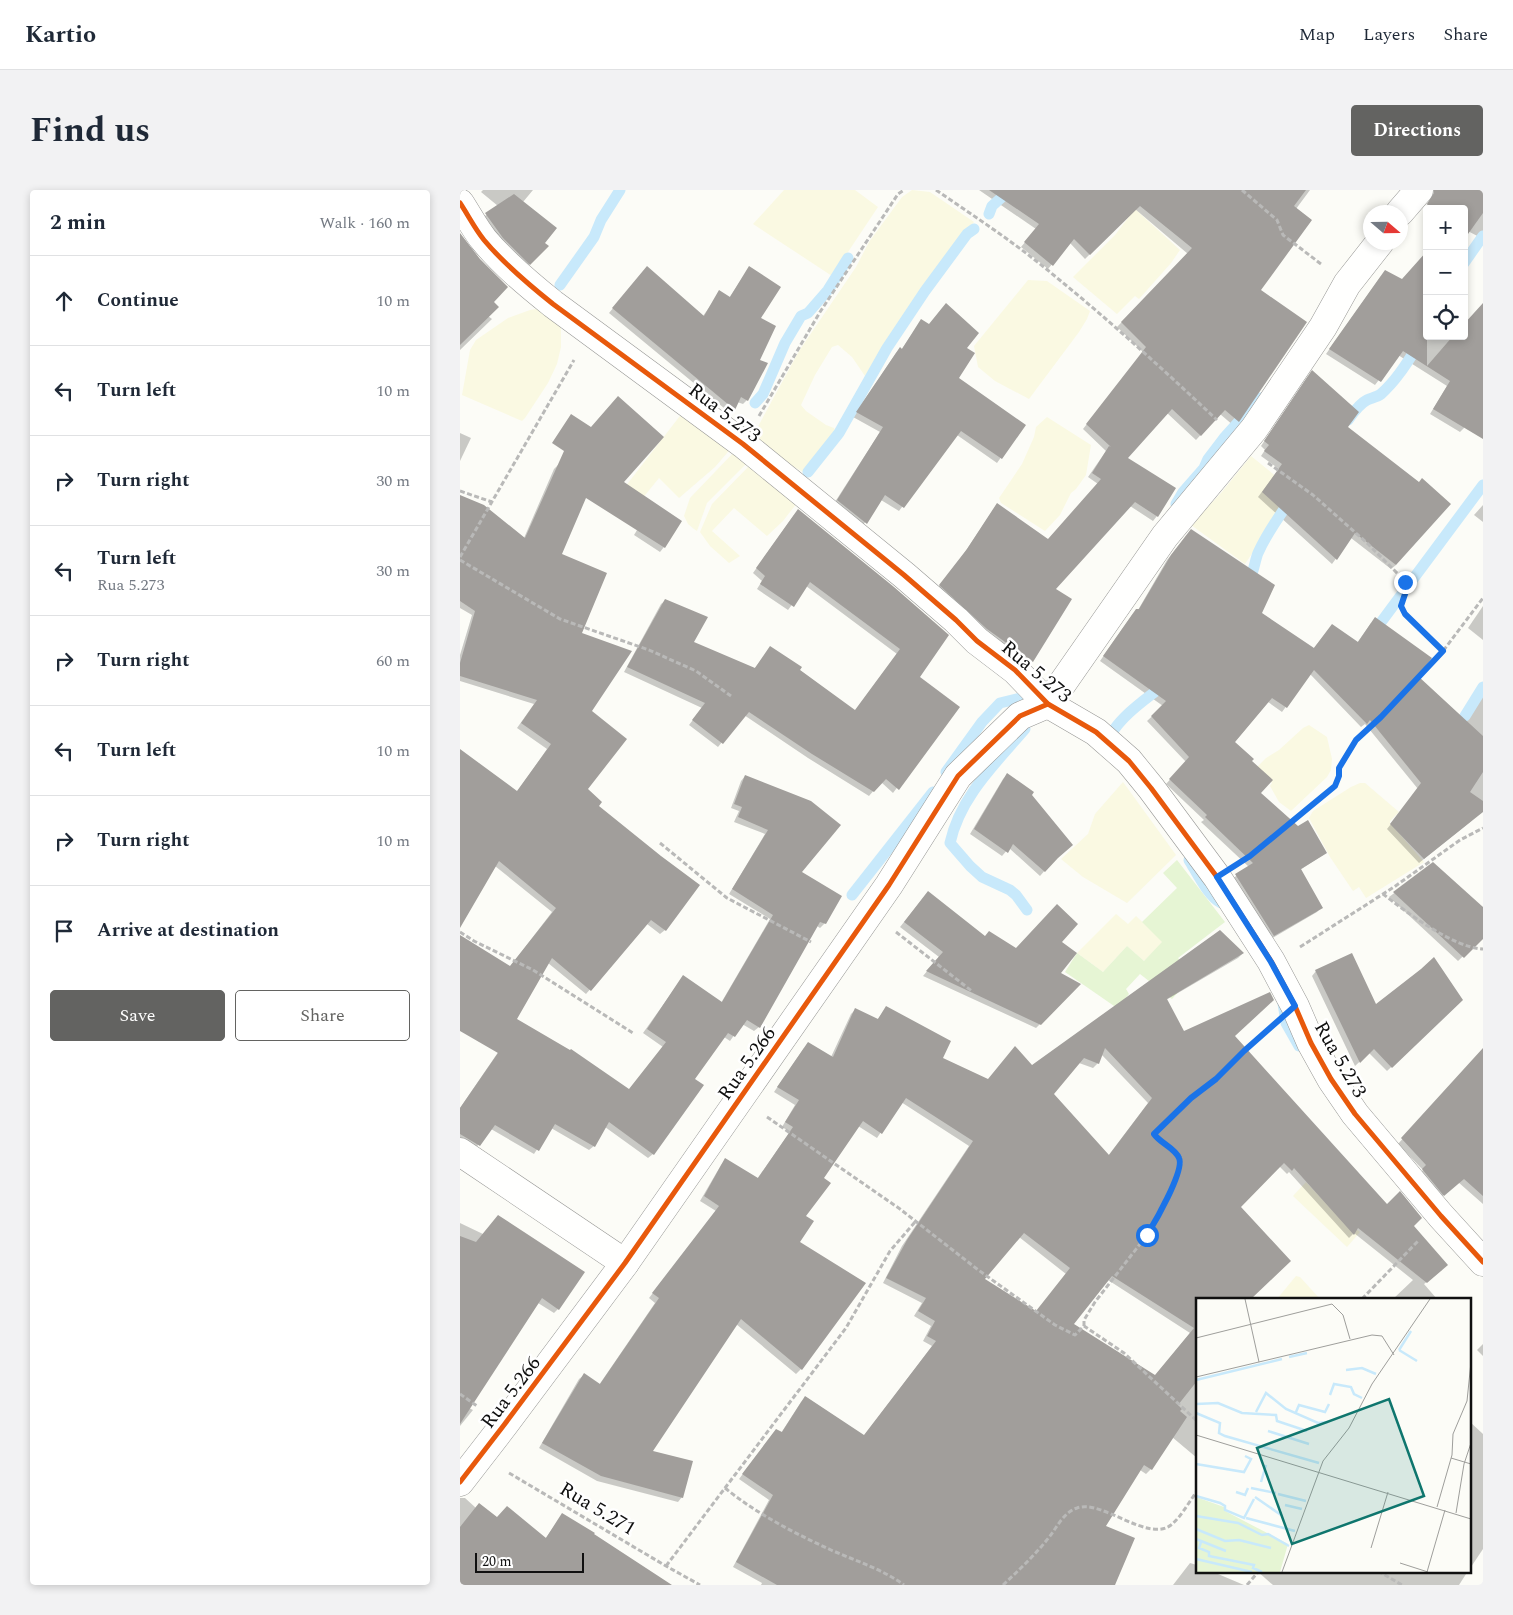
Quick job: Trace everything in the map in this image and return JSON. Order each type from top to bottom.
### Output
[{"type":"street","points":[[1406,205],[1419,190]]},
{"type":"street","name":"Rua 5.273","points":[[460,204],[483,238],[506,264],[552,304],[744,444],[904,575],[977,641],[1015,670],[1048,704],[1096,732],[1129,761],[1217,877],[1271,962],[1295,1006],[1311,1043],[1331,1079],[1355,1114],[1440,1216],[1483,1262]]},
{"type":"street","points":[[1048,704],[1165,536],[1243,444],[1323,327],[1347,284],[1374,250]]},
{"type":"street","name":"Rua 5.266","points":[[460,1482],[625,1263],[889,885],[958,776],[1020,716],[1048,704]]},
{"type":"street","points":[[460,1152],[625,1263]]},
{"type":"path","points":[[744,444],[820,312],[898,194],[904,190]]},
{"type":"path","points":[[936,190],[997,231],[1056,276],[1172,378],[1243,444],[1313,495],[1366,542],[1405,582],[1405,594],[1401,606],[1405,614],[1443,651]]},
{"type":"path","points":[[1242,190],[1277,220],[1283,235],[1347,284]]},
{"type":"path","points":[[590,331],[460,558],[560,619],[649,650],[696,671],[731,696]]},
{"type":"path","points":[[460,491],[492,502]]},
{"type":"path","points":[[1217,877],[1250,856],[1335,786],[1339,776],[1339,768],[1356,740],[1381,717],[1443,651],[1483,598]]},
{"type":"path","points":[[1271,962],[1291,953],[1383,894],[1460,840],[1483,828]]},
{"type":"path","points":[[660,843],[727,898],[838,957]]},
{"type":"path","points":[[1383,894],[1402,909],[1456,942],[1483,949]]},
{"type":"path","points":[[870,912],[972,992]]},
{"type":"path","points":[[460,932],[533,970],[633,1033]]},
{"type":"path","points":[[762,1114],[900,1210],[977,1269],[1055,1325],[1075,1335],[1084,1326],[1084,1320],[1095,1302],[1147,1235],[1176,1178],[1181,1164],[1178,1156],[1154,1134],[1191,1098],[1216,1079],[1244,1051],[1295,1006]]},
{"type":"path","points":[[1363,1298],[1440,1216]]},
{"type":"path","points":[[666,1566],[846,1328],[890,1251],[915,1222]]},
{"type":"path","points":[[1084,1326],[1124,1353],[1196,1420]]},
{"type":"path","points":[[725,1488],[745,1504],[797,1534],[890,1575],[904,1585]]},
{"type":"path","points":[[1003,1585],[1046,1541],[1068,1512],[1079,1507],[1091,1507],[1148,1528],[1163,1530],[1172,1524],[1196,1492]]},
{"type":"path","points":[[1247,1585],[1258,1572]]},
{"type":"path","points":[[1380,1572],[1402,1585]]},
{"type":"green space","points":[[784,190],[855,190],[878,207],[832,276],[753,224]]},
{"type":"green space","points":[[912,190],[930,192],[974,222],[913,301],[865,376],[852,357],[838,345],[832,347],[815,375],[801,405],[806,411],[835,430],[814,461],[803,472],[775,456],[755,439],[755,432],[799,351],[856,267],[869,242],[902,197]]},
{"type":"green space","points":[[1135,209],[1180,250],[1139,299],[1135,296],[1117,314],[1073,277],[1115,235]]},
{"type":"green space","points":[[1028,280],[1047,281],[1090,311],[1079,332],[1029,399],[995,381],[978,367],[974,346]]},
{"type":"green space","points":[[543,308],[561,326],[561,347],[557,364],[548,383],[525,418],[522,421],[462,395],[470,350],[476,340],[508,318],[530,310]]},
{"type":"green space","points":[[683,412],[733,446],[715,467],[679,498],[659,478],[624,521],[608,509]]},
{"type":"green space","points":[[1047,417],[1091,445],[1086,475],[1071,493],[1060,515],[1045,531],[1001,503],[999,498],[1022,464],[1034,437],[1036,427]]},
{"type":"green space","points":[[737,449],[749,461],[707,503],[697,531],[688,524],[684,516],[690,498]]},
{"type":"green space","points":[[1251,456],[1294,491],[1245,564],[1191,525],[1221,493]]},
{"type":"green space","points":[[749,466],[797,503],[783,521],[767,536],[734,508],[712,531],[740,556],[729,563],[710,546],[700,532],[712,504]]},
{"type":"green space","points":[[1309,725],[1327,737],[1332,759],[1331,770],[1327,777],[1291,811],[1279,802],[1270,786],[1272,783],[1257,767]]},
{"type":"green space","points":[[1123,782],[1176,855],[1127,903],[1083,877],[1061,859],[1088,834],[1095,814]]},
{"type":"green space","points":[[1360,783],[1365,783],[1399,812],[1390,823],[1424,862],[1366,898],[1359,887],[1353,891],[1330,857],[1309,818],[1313,811]]},
{"type":"green space","points":[[1177,860],[1225,922],[1178,958],[1193,975],[1172,999],[1140,974],[1126,989],[1129,994],[1117,1008],[1065,972],[1077,953],[1103,972],[1127,946],[1144,961],[1162,942],[1142,922],[1177,888],[1163,873]]},
{"type":"green space","points":[[1116,914],[1128,924],[1136,916],[1163,942],[1144,961],[1127,946],[1103,972],[1077,953]]},
{"type":"green space","points":[[1306,1182],[1334,1212],[1360,1232],[1347,1247],[1293,1196]]},
{"type":"green space","points":[[1296,1276],[1300,1277],[1319,1298],[1278,1298]]},
{"type":"building","points":[[989,190],[1306,190],[1294,206],[1312,220],[1261,290],[1307,322],[1239,422],[1225,410],[1201,436],[1172,409],[1128,458],[1176,488],[1158,517],[1135,502],[1056,589],[1072,599],[1033,662],[987,629],[939,585],[967,549],[997,503],[1048,539],[1101,479],[1092,473],[1109,446],[1111,447],[1086,424],[1146,347],[1121,322],[1192,248],[1140,206],[1090,255],[1074,239],[1053,266],[1024,242],[1039,224]]},
{"type":"building","points":[[1434,190],[1483,190],[1483,213],[1468,234],[1468,205],[1428,205],[1427,204]]},
{"type":"building","points":[[514,194],[557,228],[545,243],[549,246],[530,265],[503,238],[485,213]]},
{"type":"building","points":[[460,233],[480,259],[508,287],[494,302],[499,307],[460,345]]},
{"type":"building","points":[[1423,255],[1423,340],[1427,340],[1427,366],[1450,340],[1468,340],[1468,320],[1483,303],[1483,439],[1433,409],[1450,381],[1403,351],[1381,382],[1329,349],[1385,270],[1402,279]]},
{"type":"building","points":[[647,266],[704,316],[719,290],[730,297],[749,266],[781,287],[761,318],[776,326],[760,360],[768,363],[748,401],[741,397],[735,410],[612,308]]},
{"type":"building","points":[[946,303],[979,333],[967,348],[975,353],[959,378],[1026,425],[1002,459],[961,431],[904,508],[885,495],[867,524],[837,500],[883,427],[856,412],[900,347],[902,349],[921,319],[929,324]]},
{"type":"building","points":[[1312,370],[1359,412],[1348,427],[1419,482],[1422,478],[1451,504],[1396,565],[1355,533],[1337,560],[1262,492],[1282,464],[1264,451],[1269,445],[1264,441]]},
{"type":"building","points":[[618,396],[664,437],[624,482],[682,521],[665,548],[586,498],[562,554],[607,573],[582,633],[632,651],[592,711],[627,739],[588,789],[602,802],[599,806],[700,885],[666,931],[651,920],[591,991],[552,958],[517,1019],[571,1049],[629,1089],[666,1042],[647,1029],[683,975],[722,1002],[773,915],[732,889],[768,830],[738,817],[742,807],[734,804],[745,775],[811,801],[841,825],[802,872],[842,896],[826,924],[820,922],[760,1028],[747,1020],[735,1037],[728,1033],[695,1079],[704,1085],[654,1155],[609,1122],[595,1147],[555,1124],[539,1151],[495,1125],[480,1146],[460,1134],[460,1108],[498,1053],[460,1031],[460,935],[510,966],[556,908],[499,861],[460,928],[460,749],[517,791],[551,744],[521,723],[537,700],[460,676],[460,663],[475,611],[460,601],[460,495],[484,505],[525,538],[564,451],[552,443],[571,414],[591,427]]},
{"type":"building","points":[[798,509],[894,587],[949,635],[920,677],[960,707],[899,790],[886,779],[874,792],[749,712],[723,744],[692,720],[705,703],[627,667],[665,599],[708,617],[694,642],[755,668],[770,646],[802,667],[800,670],[855,710],[900,649],[810,582],[794,607],[760,584],[765,576],[756,568]]},
{"type":"building","points":[[1191,529],[1275,585],[1262,613],[1314,648],[1332,624],[1358,642],[1375,617],[1432,658],[1418,676],[1483,736],[1483,772],[1470,792],[1483,801],[1483,812],[1424,859],[1390,824],[1421,783],[1370,720],[1367,724],[1314,670],[1287,708],[1272,698],[1235,742],[1273,780],[1261,793],[1298,826],[1308,820],[1327,853],[1301,869],[1323,908],[1274,936],[1235,874],[1253,863],[1169,779],[1189,757],[1151,716],[1166,701],[1103,656],[1136,609],[1139,609],[1171,555]]},
{"type":"building","points":[[1007,773],[1034,792],[1032,795],[1073,845],[1045,872],[1013,844],[1008,853],[974,829]]},
{"type":"building","points":[[1433,862],[1483,907],[1483,939],[1464,958],[1393,892]]},
{"type":"building","points":[[928,891],[985,936],[989,931],[1016,948],[1057,904],[1078,924],[1062,942],[1077,953],[1061,973],[1081,984],[1041,1025],[926,971],[943,952],[904,922]]},
{"type":"building","points":[[1220,930],[1244,953],[1167,999],[1184,1031],[1270,992],[1274,1000],[1235,1036],[1387,1204],[1400,1191],[1422,1218],[1414,1226],[1448,1265],[1427,1283],[1358,1228],[1354,1235],[1294,1168],[1292,1171],[1284,1163],[1241,1207],[1291,1261],[1252,1298],[1196,1298],[1196,1382],[1178,1405],[1182,1409],[1180,1411],[1187,1417],[1152,1470],[1144,1465],[1106,1526],[1135,1538],[1115,1585],[777,1585],[736,1562],[773,1495],[742,1474],[776,1429],[782,1432],[805,1396],[864,1435],[936,1341],[927,1336],[935,1321],[918,1311],[926,1298],[886,1278],[907,1240],[973,1141],[906,1098],[882,1134],[863,1121],[824,1178],[831,1183],[806,1216],[814,1221],[800,1242],[866,1283],[802,1370],[741,1319],[653,1451],[693,1461],[683,1498],[601,1476],[542,1443],[584,1373],[600,1384],[659,1298],[652,1293],[719,1206],[704,1196],[725,1158],[758,1178],[793,1127],[785,1122],[799,1100],[777,1087],[808,1042],[833,1057],[855,1008],[878,1019],[886,1006],[951,1041],[943,1058],[988,1079],[1015,1046],[1032,1065]],"holes":[[[1105,1048],[1152,1098],[1109,1155],[1054,1094],[1084,1058],[1099,1064]],[[1024,1233],[1070,1268],[1036,1311],[985,1279]],[[1112,1276],[1194,1328],[1155,1375],[1074,1324]]]},
{"type":"building","points":[[1352,953],[1376,1004],[1434,957],[1463,1000],[1392,1068],[1374,1049],[1360,1063],[1315,970]]},
{"type":"building","points":[[1483,1048],[1483,1196],[1464,1179],[1444,1196],[1422,1169],[1426,1165],[1401,1138]]},
{"type":"building","points":[[498,1215],[585,1272],[559,1310],[542,1298],[460,1424],[460,1236],[476,1242]]},
{"type":"building","points":[[479,1503],[497,1517],[507,1506],[546,1538],[562,1513],[672,1585],[460,1585],[460,1527]]},
{"type":"waterway","points":[[560,285],[594,237],[601,220],[620,190]]},
{"type":"waterway","points":[[989,214],[992,206],[1010,190]]},
{"type":"waterway","points":[[808,472],[839,433],[887,348],[925,291],[967,234],[974,229]]},
{"type":"waterway","points":[[1468,257],[1483,236]]},
{"type":"waterway","points":[[755,403],[763,394],[785,343],[801,316],[808,313],[828,290],[848,258]]},
{"type":"waterway","points":[[1348,420],[1361,404],[1387,389],[1419,344]]},
{"type":"waterway","points":[[1176,504],[1224,438],[1260,398]]},
{"type":"waterway","points":[[1373,633],[1483,485]]},
{"type":"waterway","points":[[1247,583],[1265,538],[1292,498]]},
{"type":"waterway","points":[[1107,744],[1116,727],[1124,718],[1141,702],[1167,683]]},
{"type":"waterway","points":[[1465,716],[1483,687]]},
{"type":"waterway","points":[[946,772],[982,722],[1000,703],[1037,694]]},
{"type":"waterway","points":[[1025,729],[991,768],[970,796],[955,826],[950,843],[982,877],[1010,890],[1027,910]]},
{"type":"waterway","points":[[852,895],[933,792]]},
{"type":"waterway","points":[[1189,860],[1207,890],[1221,903]]},
{"type":"waterway","points":[[1283,1003],[1286,1023],[1299,1046]]},
{"type":"cycle path","points":[[460,203],[484,240],[508,266],[534,289],[743,444],[904,575],[977,641],[1015,670],[1048,704],[1096,732],[1129,761],[1217,877],[1271,961],[1295,1006],[1311,1043],[1331,1079],[1355,1114],[1441,1216],[1483,1262]]},
{"type":"cycle path","points":[[460,1482],[625,1263],[889,885],[958,776],[1020,716],[1048,704]]},
{"type":"route","points":[[1147,1235],[1160,1212],[1181,1164],[1178,1156],[1154,1134],[1191,1098],[1216,1079],[1244,1051],[1295,1006],[1271,962],[1217,877],[1250,856],[1335,786],[1339,776],[1339,768],[1356,740],[1381,717],[1443,651],[1405,614],[1401,606],[1405,594],[1405,582]]}]
